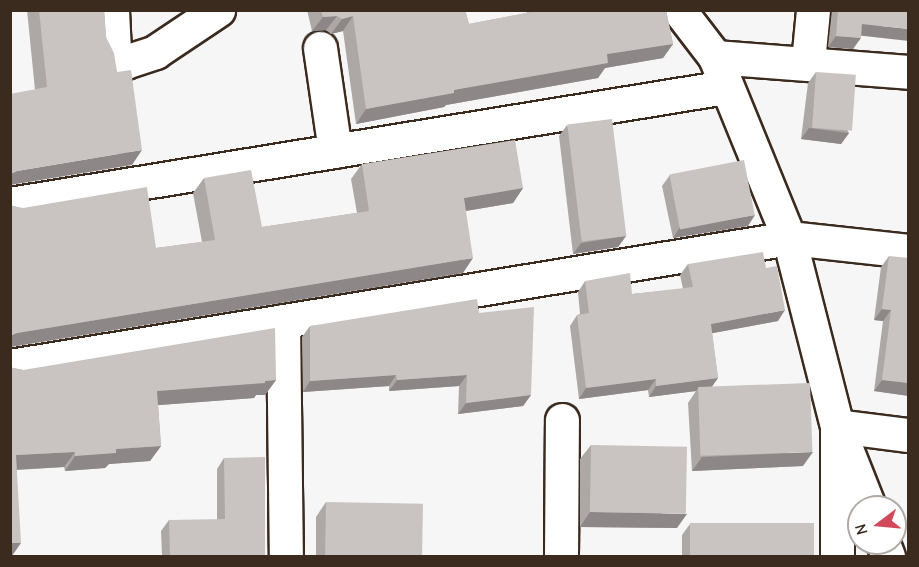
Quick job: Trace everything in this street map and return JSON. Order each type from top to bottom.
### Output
[{"type":"street","points":[[112,10],[114,51],[125,62],[154,52],[218,10]]},
{"type":"street","points":[[680,10],[720,72],[789,238],[837,426],[864,495]]},
{"type":"street","points":[[808,62],[813,10]]},
{"type":"street","points":[[320,48],[335,151]]},
{"type":"street","points":[[10,204],[335,151],[720,72],[808,62],[909,72]]},
{"type":"street","points":[[10,366],[789,238],[909,251]]},
{"type":"street","points":[[283,321],[286,556]]},
{"type":"street","points":[[561,556],[562,420]]},
{"type":"street","points":[[837,426],[909,435]]},
{"type":"street","points":[[837,426],[837,556]]},
{"type":"building","points":[[39,10],[104,10],[106,37],[114,53],[117,72],[131,70],[142,150],[10,174],[10,94],[47,87]]},
{"type":"building","points":[[321,10],[465,10],[469,24],[541,10],[666,10],[673,44],[607,54],[608,63],[454,90],[454,93],[366,109],[353,16],[342,19],[337,16],[323,17]]},
{"type":"building","points":[[838,10],[909,10],[909,29],[862,24],[861,38],[836,36]]},
{"type":"building","points":[[816,72],[856,75],[852,131],[812,128]]},
{"type":"building","points":[[612,119],[626,236],[582,242],[567,124]]},
{"type":"building","points":[[515,140],[523,188],[464,198],[473,258],[10,336],[10,204],[23,208],[147,187],[156,248],[215,240],[204,178],[251,170],[262,227],[369,211],[362,164]]},
{"type":"building","points":[[744,160],[755,215],[680,229],[669,175]]},
{"type":"building","points":[[763,252],[766,268],[777,266],[785,310],[711,324],[718,378],[656,386],[656,379],[586,388],[577,315],[589,313],[585,281],[630,273],[632,294],[693,287],[688,264]]},
{"type":"building","points":[[889,256],[909,258],[909,383],[882,380],[891,310],[882,309]]},
{"type":"building","points":[[477,299],[479,313],[534,307],[531,395],[466,403],[467,375],[397,380],[396,375],[310,381],[310,326]]},
{"type":"building","points":[[275,328],[276,380],[265,381],[265,383],[157,391],[161,446],[116,449],[116,453],[75,456],[75,452],[16,455],[21,543],[11,543],[12,556],[10,556],[10,366],[23,370]]},
{"type":"building","points":[[810,383],[812,452],[700,456],[698,387]]},
{"type":"building","points":[[591,445],[687,447],[686,514],[590,512]]},
{"type":"building","points":[[265,457],[265,556],[170,556],[169,520],[225,519],[224,458]]},
{"type":"building","points":[[326,502],[423,504],[422,556],[325,556]]},
{"type":"building","points":[[690,523],[814,523],[814,556],[690,556]]}]
